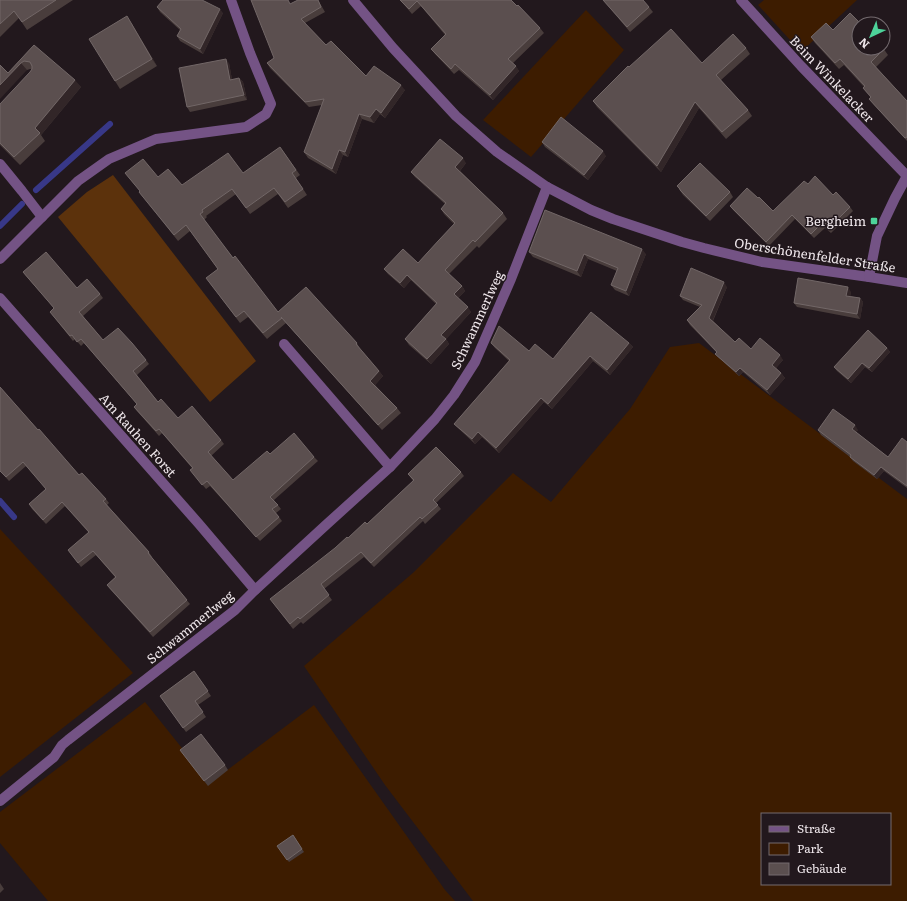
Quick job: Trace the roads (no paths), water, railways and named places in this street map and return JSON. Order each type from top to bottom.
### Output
[{"type":"street","points":[[0,258],[78,181],[109,159],[156,139],[246,127],[266,114],[271,104],[250,53],[231,0]]},
{"type":"street","name":"Oberschönenfelder Straße","points":[[353,0],[393,48],[456,116],[497,152],[547,187],[591,210],[613,219],[690,244],[762,262],[907,283]]},
{"type":"street","name":"Beim Winkelacker","points":[[740,0],[907,176]]},
{"type":"street","points":[[0,164],[42,217]]},
{"type":"street","points":[[869,277],[877,236],[907,176]]},
{"type":"street","name":"Schwammerlweg","points":[[0,801],[54,757],[62,745],[68,740],[235,610],[390,466],[435,418],[454,396],[475,362],[511,279],[547,187]]},
{"type":"street","name":"Am Rauhen Forst","points":[[0,298],[256,590]]},
{"type":"street","points":[[284,344],[390,466]]},
{"type":"waterway","points":[[36,190],[110,124]]},
{"type":"waterway","points":[[0,226],[22,204]]},
{"type":"waterway","points":[[0,501],[14,517]]},
{"type":"place","name":"Bergheim","points":[[874,221]]}]
